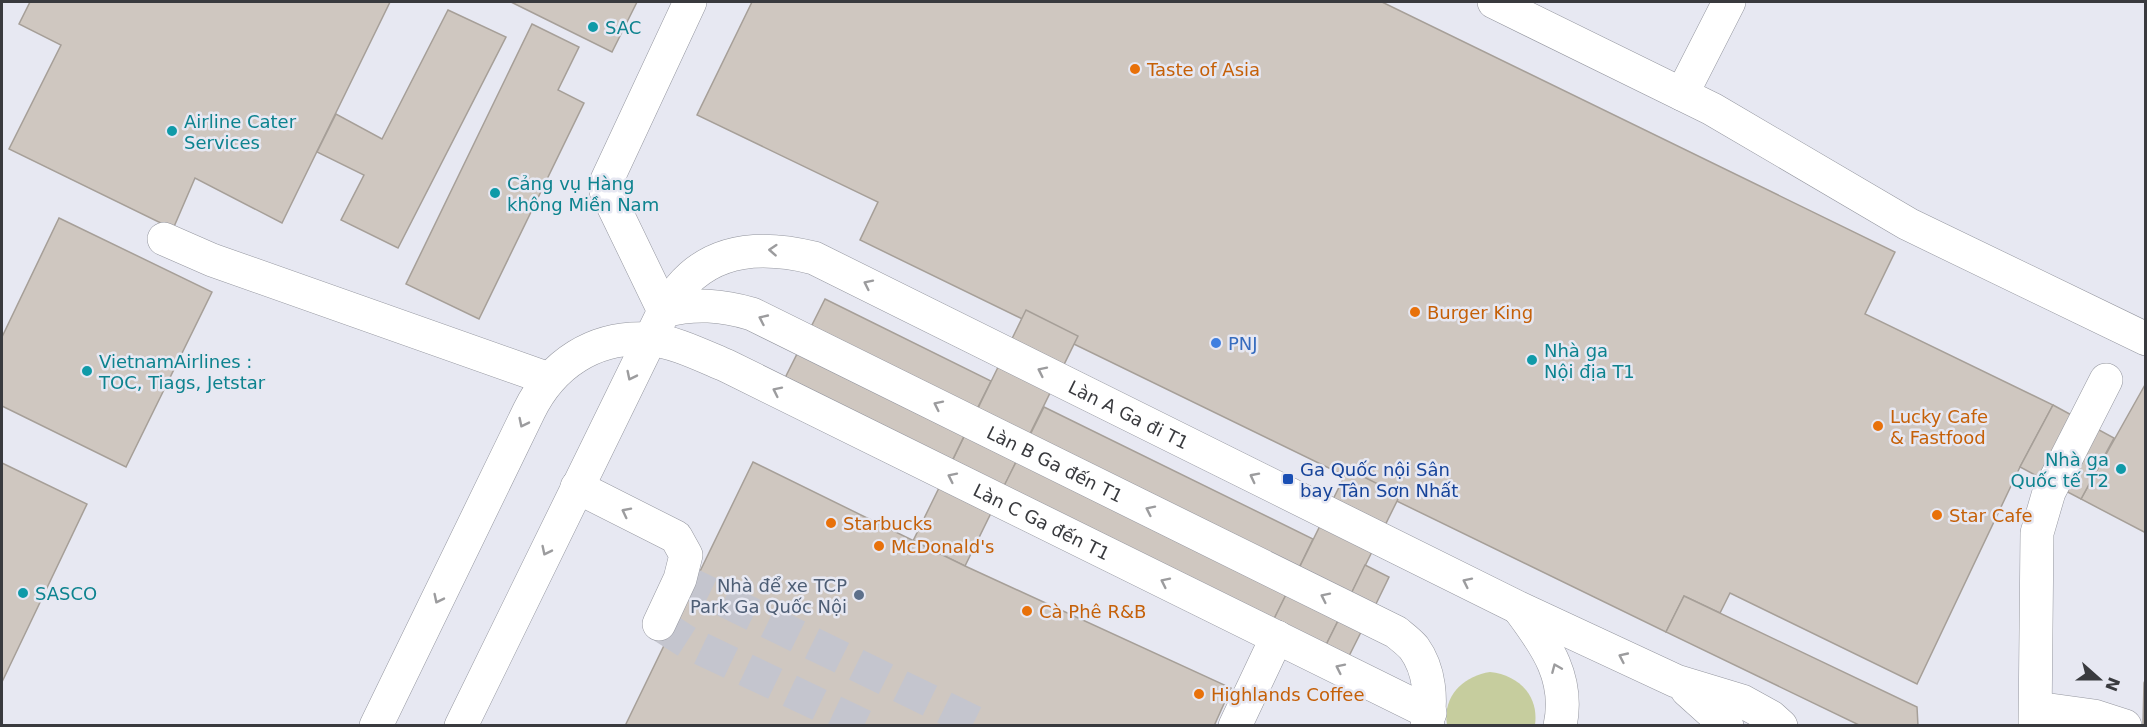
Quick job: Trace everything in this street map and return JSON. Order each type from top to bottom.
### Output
[{"type":"street","points":[[656,325],[606,191],[607,180],[690,2]]},
{"type":"street","points":[[1494,2],[1740,124],[1908,224],[2145,339]]},
{"type":"street","points":[[1682,94],[1729,2]]},
{"type":"street","points":[[164,239],[222,264],[549,379]]},
{"type":"street","name":"Làn A Ga đi T1","points":[[461,726],[656,325],[680,288],[696,273],[720,259],[766,249],[814,258],[1519,608],[1676,681]]},
{"type":"street","name":"Làn B Ga đến T1","points":[[376,726],[532,404],[549,379],[571,358],[598,346],[624,340],[656,325],[680,307],[716,306],[752,314],[769,322],[1396,632],[1413,648],[1425,668],[1430,689],[1428,719]]},
{"type":"street","name":"Làn C Ga đến T1","points":[[656,325],[689,350],[727,366],[1277,637],[1428,719]]},
{"type":"street","points":[[2106,380],[2049,492],[2037,532],[2036,717],[2094,716],[2126,726]]},
{"type":"street","points":[[577,487],[676,537],[686,555],[680,579],[659,624]]},
{"type":"street","points":[[1519,608],[1543,643],[1558,672],[1563,699],[1560,726]]},
{"type":"street","points":[[1235,726],[1277,637]]},
{"type":"street","points":[[1676,681],[1726,724]]},
{"type":"street","points":[[1676,681],[1742,701],[1771,717],[1781,726]]},
{"type":"green space","points":[[1490,672],[1510,677],[1525,689],[1534,705],[1535,725],[1447,725],[1448,705],[1456,690],[1471,678]]},
{"type":"building","name":"Airline Cater Services","points":[[30,2],[390,2],[282,223],[195,178],[173,229],[9,149],[61,45],[19,24]]},
{"type":"building","name":"SAC","points":[[511,2],[637,2],[612,52]]},
{"type":"building","name":"Nhà ga Nội địa T1","points":[[752,2],[1382,2],[1895,252],[1865,314],[2053,405],[2020,467],[1917,684],[1730,593],[1720,613],[1684,596],[1666,632],[860,240],[878,202],[697,115]]},
{"type":"building","points":[[448,10],[506,37],[398,248],[341,220],[364,175],[317,152],[336,114],[382,139]]},
{"type":"building","name":"Cảng vụ Hàng không Miền Nam","points":[[532,24],[579,47],[558,90],[584,103],[479,319],[406,284]]},
{"type":"building","name":"VietnamAirlines : TOC, Tiags, Jetstar","points":[[59,218],[212,292],[126,467],[2,406],[2,337]]},
{"type":"building","points":[[825,299],[991,381],[976,411],[810,329]]},
{"type":"building","points":[[1026,310],[1078,336],[965,566],[913,541]]},
{"type":"building","points":[[799,350],[966,432],[951,463],[784,380]]},
{"type":"building","name":"Nhà ga Quốc tế T2","points":[[2146,383],[2146,533],[2081,499]]},
{"type":"building","points":[[2053,405],[2114,438],[2081,499],[2020,467]]},
{"type":"building","points":[[1044,407],[1313,539],[1298,570],[1029,437]]},
{"type":"building","points":[[1018,458],[1288,591],[1273,621],[1003,488]]},
{"type":"building","name":"Nhà để xe TCP Park Ga Quốc Nội","points":[[753,462],[965,566],[1231,688],[1214,726],[625,726]]},
{"type":"building","name":"SASCO","points":[[2,463],[87,504],[2,682]]},
{"type":"building","points":[[1348,469],[1400,495],[1325,647],[1273,621]]},
{"type":"building","points":[[1365,565],[1389,577],[1374,608],[1350,596]]},
{"type":"building","points":[[1684,596],[1917,707],[1918,726],[1861,726],[1666,632]]},
{"type":"building","points":[[1340,617],[1363,628],[1348,658],[1325,647]]},
{"type":"building","points":[[2146,678],[2146,726],[2143,726],[2144,683]]},
{"type":"tunnel","points":[[680,579],[982,726]]},
{"type":"tunnel","points":[[659,624],[687,642],[864,726]]},
{"type":"place","name":"SAC","points":[[593,27]]},
{"type":"place","name":"Taste of Asia","points":[[1135,69]]},
{"type":"place","name":"Airline Cater Services","points":[[172,131]]},
{"type":"place","name":"Cảng vụ Hàng không Miền Nam","points":[[495,193]]},
{"type":"place","name":"Burger King","points":[[1415,312]]},
{"type":"place","name":"PNJ","points":[[1216,343]]},
{"type":"place","name":"Nhà ga Nội địa T1","points":[[1532,360]]},
{"type":"place","name":"VietnamAirlines : TOC, Tiags, Jetstar","points":[[87,371]]},
{"type":"place","name":"Lucky Cafe & Fastfood","points":[[1878,426]]},
{"type":"place","name":"Nhà ga Quốc tế T2","points":[[2121,469]]},
{"type":"place","name":"Ga Quốc nội Sân bay Tân Sơn Nhất","points":[[1288,479]]},
{"type":"place","name":"Star Cafe","points":[[1937,515]]},
{"type":"place","name":"Starbucks","points":[[831,523]]},
{"type":"place","name":"McDonald's","points":[[879,546]]},
{"type":"place","name":"SASCO","points":[[23,593]]},
{"type":"place","name":"Nhà để xe TCP Park Ga Quốc Nội","points":[[859,595]]},
{"type":"place","name":"Cà Phê R&B","points":[[1027,611]]},
{"type":"place","name":"Highlands Coffee","points":[[1199,694]]}]
